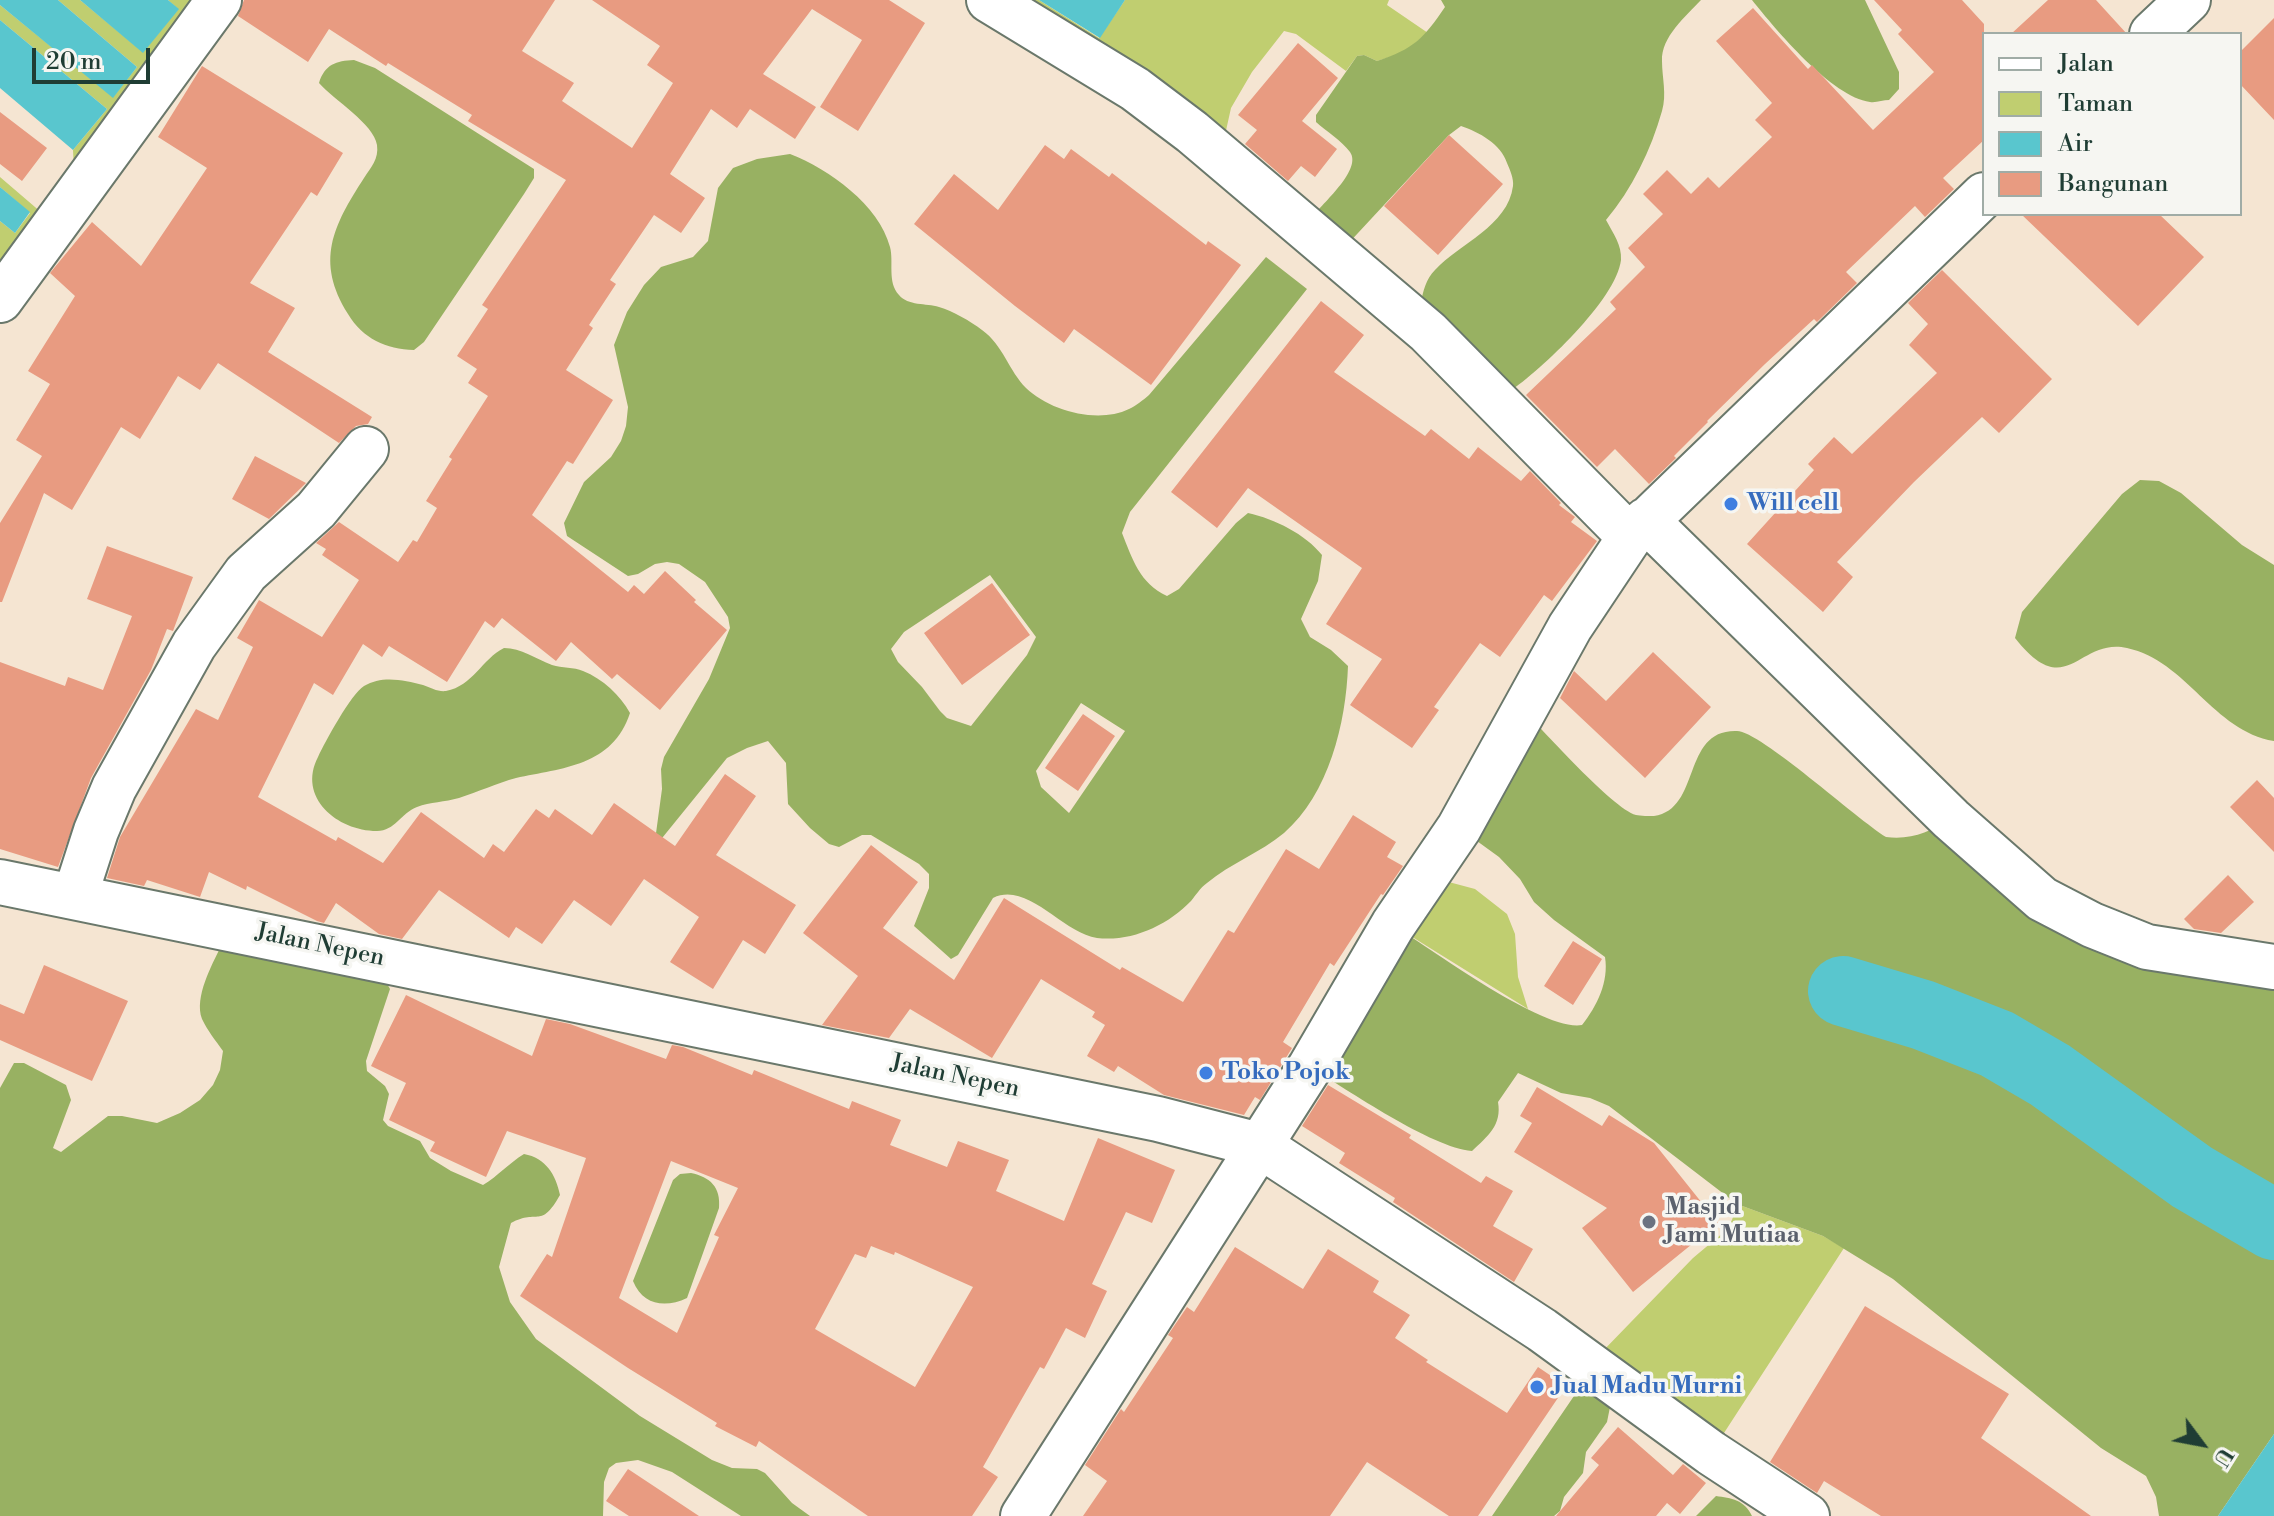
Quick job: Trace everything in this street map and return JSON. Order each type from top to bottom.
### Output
[{"type":"street","points":[[0,300],[219,0]]},
{"type":"street","points":[[989,0],[1135,89],[1192,132],[1428,332],[1951,819],[2042,899],[2092,925],[2147,947],[2274,967]]},
{"type":"street","points":[[2154,32],[2188,0]]},
{"type":"street","points":[[1023,1516],[1310,1067],[1393,925],[1459,828],[1570,627],[1638,528],[1982,197]]},
{"type":"street","points":[[75,896],[114,788],[194,645],[246,573],[316,510],[366,449]]},
{"type":"street","name":"Jalan Nepen","points":[[0,882],[1158,1119],[1259,1145],[1542,1330],[1711,1453],[1807,1516]]},
{"type":"green space","points":[[58,0],[80,0],[143,52],[178,9],[168,0],[219,0],[0,300],[0,221],[15,233],[30,213],[0,187],[0,177],[42,213],[74,170],[73,150],[107,109],[0,20],[0,5],[113,97],[137,67]]},
{"type":"green space","points":[[989,0],[1039,0],[1099,38],[1125,0],[1389,0],[1387,5],[1428,33],[1403,53],[1377,61],[1364,55],[1357,56],[1346,71],[1296,34],[1284,31],[1252,72],[1231,108],[1225,135]]},
{"type":"green space","points":[[1441,0],[1701,0],[1666,44],[1662,61],[1664,98],[1658,126],[1632,182],[1606,220],[1620,249],[1621,260],[1616,276],[1592,314],[1575,333],[1509,392],[1421,303],[1425,285],[1432,274],[1492,223],[1509,200],[1512,177],[1504,156],[1495,145],[1461,126],[1449,135],[1345,247],[1314,215],[1347,176],[1352,159],[1347,148],[1316,122],[1316,115],[1357,56],[1364,55],[1377,61],[1409,47],[1424,35],[1445,7]]},
{"type":"green space","points":[[1752,0],[1865,0],[1899,72],[1899,89],[1889,100],[1872,102],[1839,88],[1806,60]]},
{"type":"green space","points":[[354,60],[375,68],[534,169],[534,178],[524,194],[424,342],[414,350],[385,345],[361,330],[348,314],[332,277],[330,260],[337,228],[353,195],[374,163],[377,145],[369,129],[319,83],[332,65]]},
{"type":"green space","points":[[790,154],[821,169],[850,190],[864,203],[884,232],[890,247],[893,284],[903,299],[944,309],[972,323],[995,343],[1026,388],[1048,403],[1075,413],[1117,413],[1132,408],[1149,395],[1266,257],[1307,289],[1130,512],[1122,533],[1144,577],[1167,596],[1179,589],[1248,513],[1289,528],[1315,547],[1322,555],[1318,581],[1301,619],[1310,637],[1331,650],[1348,666],[1339,734],[1323,778],[1300,817],[1275,840],[1207,883],[1181,910],[1160,925],[1135,935],[1097,938],[1071,927],[1032,902],[1019,896],[1006,895],[993,898],[958,955],[951,959],[914,926],[929,888],[929,874],[919,864],[871,835],[862,835],[839,847],[829,844],[788,804],[786,763],[768,741],[727,758],[654,848],[664,757],[709,679],[730,628],[728,617],[705,582],[679,564],[655,564],[628,576],[567,536],[564,523],[584,482],[611,457],[626,426],[628,407],[614,345],[627,312],[644,285],[661,267],[693,257],[708,241],[718,188],[733,168],[757,159]],"holes":[[[990,575],[1036,637],[1027,655],[971,726],[947,718],[898,662],[891,649],[904,632]],[[1081,703],[1125,731],[1069,813],[1041,787],[1036,771]]]},
{"type":"green space","points":[[2140,480],[2159,481],[2181,493],[2242,545],[2274,565],[2274,741],[2253,735],[2234,724],[2167,667],[2148,655],[2127,648],[2110,647],[2072,664],[2048,666],[2033,657],[2015,638],[2022,612],[2122,494]]},
{"type":"green space","points":[[504,648],[597,678],[610,688],[630,713],[622,731],[599,754],[584,762],[417,807],[383,830],[348,825],[325,809],[317,798],[313,772],[332,730],[364,686],[378,680],[393,680],[446,691],[463,684]]},
{"type":"green space","points":[[1524,711],[1611,799],[1636,815],[1654,816],[1669,810],[1687,786],[1707,742],[1719,734],[1737,731],[1766,745],[1886,837],[1920,834],[1951,819],[2042,899],[2274,967],[2274,1434],[2218,1516],[2159,1516],[2156,1497],[2146,1476],[2101,1448],[1893,1279],[1823,1236],[1737,1204],[1609,1106],[1590,1098],[1561,1093],[1518,1073],[1498,1102],[1496,1124],[1472,1151],[1435,1140],[1413,1129],[1310,1067],[1393,925],[1487,986],[1541,1016],[1564,1024],[1582,1025],[1592,1010],[1601,993],[1605,957],[1554,920],[1534,902],[1520,879],[1499,857],[1459,828]]},
{"type":"green space","points":[[1445,881],[1475,889],[1507,914],[1515,934],[1518,977],[1528,1009],[1393,925]]},
{"type":"green space","points":[[221,946],[385,980],[390,989],[366,1061],[367,1071],[385,1086],[389,1094],[383,1120],[388,1126],[420,1141],[430,1158],[483,1185],[524,1154],[544,1163],[556,1181],[560,1195],[548,1212],[511,1223],[499,1267],[510,1302],[536,1339],[640,1416],[712,1460],[732,1468],[757,1469],[765,1473],[792,1503],[810,1516],[741,1516],[672,1472],[638,1460],[616,1463],[609,1468],[604,1482],[603,1516],[0,1516],[0,1088],[14,1063],[24,1063],[66,1085],[71,1100],[53,1148],[61,1152],[108,1116],[157,1123],[180,1113],[200,1100],[213,1085],[220,1070],[223,1051],[202,1019],[200,1001],[205,981]]},
{"type":"green space","points":[[691,1173],[713,1184],[718,1194],[719,1208],[687,1298],[656,1303],[643,1296],[633,1281],[673,1180],[680,1174]]},
{"type":"green space","points":[[1737,1204],[1823,1236],[1844,1248],[1711,1453],[1599,1355],[1693,1258],[1724,1232]]},
{"type":"green space","points":[[1585,1389],[1601,1396],[1610,1407],[1607,1422],[1586,1452],[1583,1473],[1564,1497],[1560,1511],[1554,1516],[1492,1516],[1574,1396]]},
{"type":"green space","points":[[1716,1496],[1741,1503],[1752,1516],[1696,1516]]},
{"type":"water","points":[[0,0],[58,0],[137,67],[113,98],[0,5]]},
{"type":"water","points":[[80,0],[168,0],[179,9],[143,53]]},
{"type":"water","points":[[1039,0],[1125,0],[1100,38]]},
{"type":"water","points":[[0,20],[107,109],[73,150],[0,88]]},
{"type":"water","points":[[0,187],[30,212],[15,233],[0,221]]},
{"type":"water","points":[[2274,1434],[2274,1516],[2218,1516]]},
{"type":"building","points":[[244,0],[555,0],[522,51],[574,83],[562,101],[632,148],[673,83],[647,65],[660,46],[592,0],[889,0],[925,23],[858,131],[820,107],[862,40],[812,9],[763,74],[816,107],[795,139],[750,109],[737,128],[711,109],[670,174],[705,198],[681,233],[654,215],[610,280],[616,284],[589,325],[593,328],[566,370],[613,400],[573,464],[567,461],[532,515],[628,592],[634,585],[644,594],[665,571],[696,600],[694,602],[727,630],[660,710],[617,674],[612,679],[571,642],[556,661],[502,618],[494,628],[485,621],[447,682],[389,646],[382,657],[363,644],[333,695],[314,683],[258,797],[336,841],[338,837],[383,863],[421,812],[484,858],[493,844],[504,852],[536,809],[549,818],[555,809],[592,835],[614,803],[675,846],[725,774],[756,796],[716,855],[796,905],[765,954],[743,940],[713,989],[670,962],[699,917],[644,879],[611,926],[574,900],[542,944],[516,927],[509,938],[439,890],[402,939],[379,934],[336,903],[324,923],[247,886],[246,890],[209,872],[200,897],[147,880],[144,886],[107,878],[120,837],[196,709],[218,720],[253,647],[237,638],[259,600],[322,637],[359,580],[322,555],[326,549],[316,543],[339,522],[398,562],[413,540],[417,542],[437,508],[426,501],[452,459],[449,457],[488,396],[468,383],[477,369],[457,356],[488,309],[482,305],[566,180],[468,121],[472,115],[329,29],[308,62],[238,16]]},
{"type":"building","points":[[1874,0],[1962,0],[1984,24],[1982,142],[1943,178],[1954,189],[1925,217],[1915,206],[1846,272],[1857,283],[1817,322],[1814,319],[1765,364],[1649,484],[1615,449],[1597,467],[1526,395],[1616,309],[1610,302],[1645,267],[1628,248],[1663,214],[1643,194],[1667,170],[1691,194],[1708,177],[1719,188],[1772,137],[1755,120],[1772,103],[1716,41],[1753,8],[1808,69],[1812,65],[1873,130],[1934,72],[1898,34],[1902,30]]},
{"type":"building","points":[[2048,0],[2096,0],[2125,32],[2013,32]]},
{"type":"building","points":[[2274,18],[2274,120],[2242,86],[2242,50]]},
{"type":"building","points":[[1298,43],[1338,78],[1302,121],[1337,149],[1315,177],[1301,166],[1288,181],[1245,144],[1257,130],[1238,115]]},
{"type":"building","points":[[202,66],[343,153],[317,196],[311,192],[250,283],[295,308],[268,352],[372,417],[368,424],[356,426],[339,443],[218,363],[200,390],[178,376],[140,439],[121,427],[72,510],[44,493],[0,602],[0,523],[42,456],[16,440],[50,384],[28,371],[75,296],[50,273],[92,222],[141,266],[207,168],[158,137]]},
{"type":"building","points":[[0,112],[47,148],[22,181],[0,164]]},
{"type":"building","points":[[1449,135],[1503,184],[1438,255],[1384,206]]},
{"type":"building","points":[[1045,145],[1064,159],[1071,149],[1109,177],[1112,173],[1206,245],[1208,241],[1241,265],[1151,385],[1074,329],[1064,343],[914,224],[954,174],[998,210]]},
{"type":"building","points":[[2023,216],[2161,216],[2204,257],[2138,326]]},
{"type":"building","points":[[1942,270],[2052,379],[1999,433],[1982,417],[1914,482],[1837,562],[1853,577],[1823,612],[1747,544],[1814,470],[1808,464],[1834,437],[1852,454],[1937,373],[1909,345],[1928,324],[1908,303]]},
{"type":"building","points":[[1321,301],[1364,335],[1334,372],[1425,436],[1431,429],[1469,459],[1478,447],[1521,481],[1530,471],[1561,503],[1559,505],[1575,517],[1571,522],[1597,541],[1552,601],[1544,595],[1500,657],[1480,643],[1434,707],[1439,710],[1412,748],[1350,705],[1382,659],[1326,624],[1362,568],[1248,488],[1217,528],[1171,492]]},
{"type":"building","points":[[255,456],[306,483],[269,519],[232,499]]},
{"type":"building","points":[[107,546],[193,577],[173,631],[167,629],[151,670],[91,778],[58,867],[0,849],[0,662],[65,686],[68,677],[103,690],[132,616],[87,599]]},
{"type":"building","points":[[992,583],[1030,635],[962,685],[924,633]]},
{"type":"building","points":[[1653,652],[1711,707],[1645,778],[1560,698],[1574,671],[1606,701]]},
{"type":"building","points":[[1083,714],[1115,736],[1078,791],[1045,768]]},
{"type":"building","points":[[2257,780],[2274,798],[2274,852],[2230,807]]},
{"type":"building","points":[[1353,815],[1396,842],[1387,857],[1403,866],[1334,966],[1330,963],[1283,1042],[1292,1048],[1260,1100],[1255,1097],[1244,1115],[1164,1095],[1118,1066],[1114,1072],[1087,1056],[1105,1025],[1092,1017],[1095,1012],[1041,979],[992,1058],[910,1009],[889,1038],[822,1025],[858,976],[803,933],[871,845],[918,882],[883,928],[954,980],[1004,898],[1120,970],[1122,967],[1183,1002],[1228,930],[1234,933],[1286,849],[1319,869]]},
{"type":"building","points":[[2228,875],[2254,902],[2221,933],[2194,929],[2184,919]]},
{"type":"building","points":[[1573,941],[1602,959],[1573,1005],[1544,986]]},
{"type":"building","points":[[44,965],[128,1001],[92,1081],[0,1040],[0,1004],[24,1014]]},
{"type":"building","points":[[406,995],[532,1056],[546,1019],[570,1024],[666,1059],[672,1045],[683,1047],[752,1075],[754,1070],[849,1109],[852,1101],[901,1120],[890,1145],[947,1167],[958,1141],[1009,1160],[996,1191],[1064,1221],[1098,1138],[1175,1170],[1152,1223],[1126,1212],[1092,1284],[1107,1291],[1085,1338],[1066,1328],[1044,1369],[1040,1367],[983,1467],[998,1477],[972,1516],[868,1516],[759,1441],[756,1447],[715,1426],[717,1423],[520,1296],[547,1254],[552,1257],[586,1158],[507,1131],[486,1177],[430,1151],[435,1142],[389,1120],[406,1083],[371,1066]],"holes":[[[671,1161],[738,1188],[714,1235],[719,1237],[677,1333],[619,1298]],[[871,1246],[894,1255],[895,1252],[973,1287],[915,1387],[815,1329],[855,1254],[866,1258]]]},
{"type":"building","points":[[1328,1085],[1411,1135],[1409,1138],[1481,1183],[1486,1176],[1513,1191],[1493,1226],[1533,1249],[1514,1282],[1393,1202],[1395,1198],[1339,1163],[1345,1153],[1302,1126]]},
{"type":"building","points":[[1537,1087],[1602,1126],[1609,1115],[1654,1143],[1718,1223],[1633,1292],[1582,1228],[1607,1208],[1514,1152],[1532,1123],[1520,1116]]},
{"type":"building","points":[[1235,1247],[1303,1289],[1328,1249],[1379,1281],[1373,1292],[1410,1315],[1395,1338],[1428,1360],[1426,1362],[1507,1413],[1538,1367],[1566,1386],[1478,1516],[1449,1516],[1367,1462],[1330,1516],[1083,1516],[1107,1481],[1085,1465],[1173,1338],[1168,1335],[1187,1307],[1194,1312]]},
{"type":"building","points":[[1865,1306],[2009,1394],[1981,1438],[2091,1516],[1881,1516],[1824,1481],[1817,1493],[1770,1462]]},
{"type":"building","points":[[1618,1427],[1673,1475],[1683,1464],[1706,1483],[1680,1514],[1667,1503],[1656,1516],[1556,1516],[1599,1465],[1591,1458]]},
{"type":"building","points":[[628,1469],[699,1516],[629,1516],[606,1501]]},
{"type":"waterway","points":[[1843,991],[1923,1015],[1997,1044],[2050,1075],[2192,1177],[2274,1225]]},
{"type":"place","name":"Will cell","points":[[1731,504]]},
{"type":"place","name":"Toko Pojok","points":[[1206,1073]]},
{"type":"place","name":"Masjid Jami Mutiaa","points":[[1649,1222]]},
{"type":"place","name":"Jual Madu Murni","points":[[1537,1387]]}]
